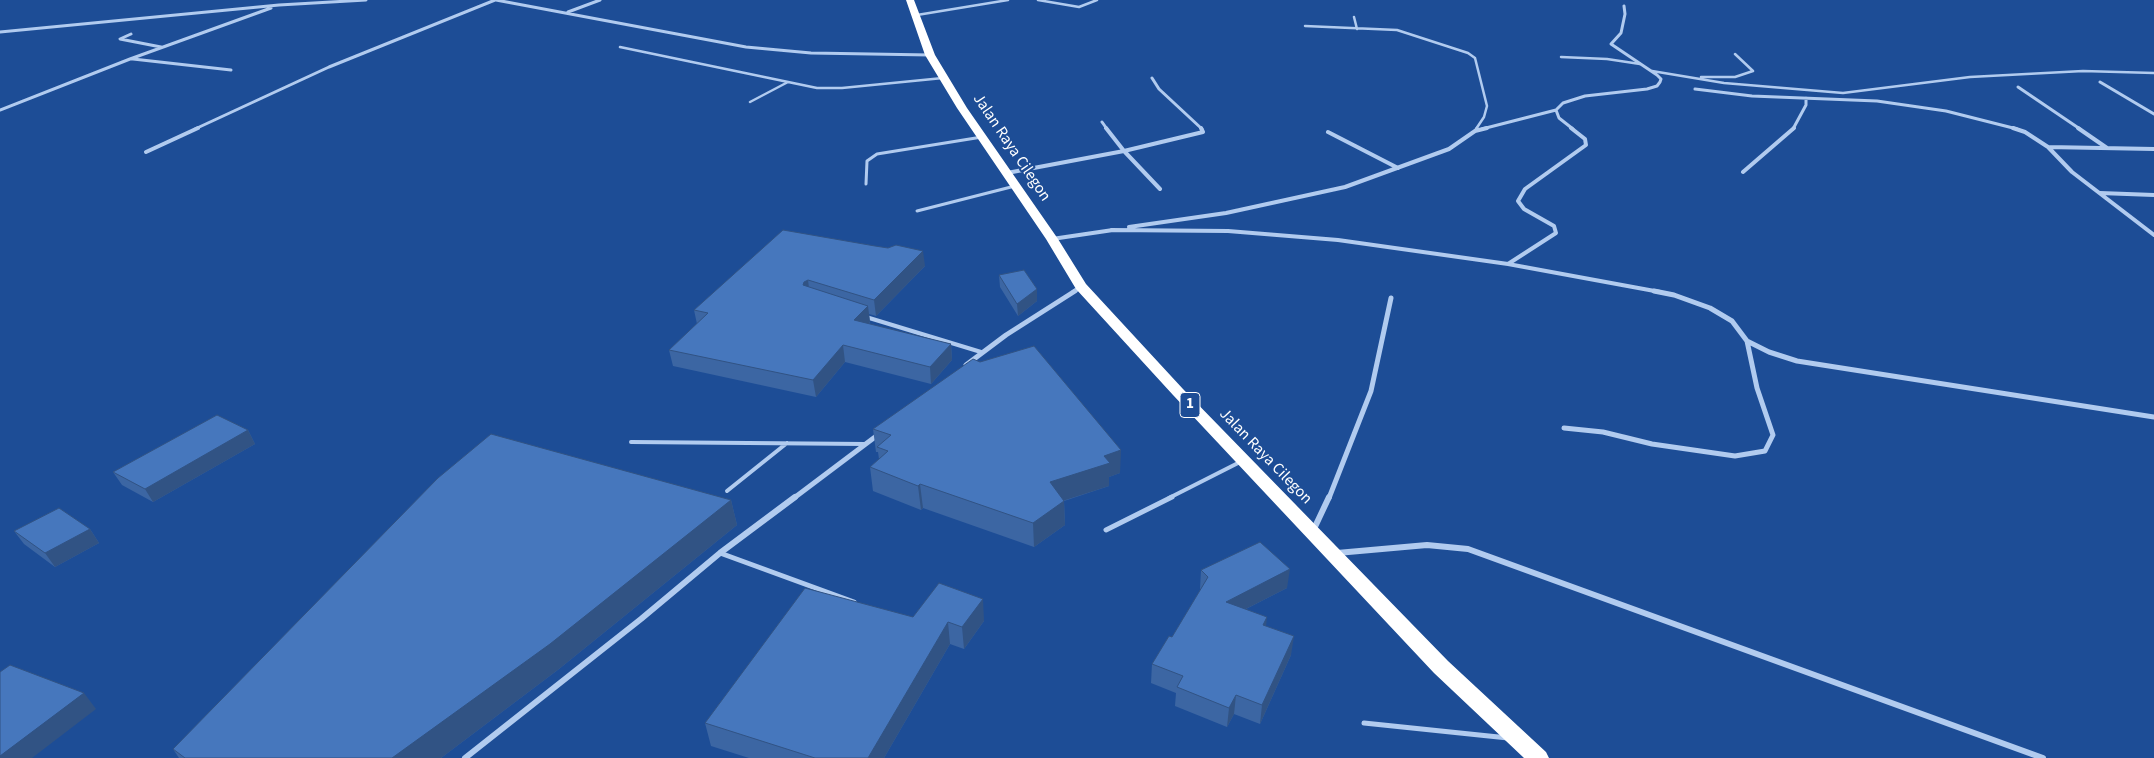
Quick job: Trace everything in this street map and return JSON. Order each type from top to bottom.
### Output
[{"type":"highway","name":"Jalan Raya Cilegon","points":[[910,0],[930,55],[943,78],[1052,239],[1081,286],[1441,667],[1538,758]]},
{"type":"street","points":[[0,32],[279,6],[366,0]]},
{"type":"street","points":[[146,152],[329,67],[496,0],[508,0],[677,35],[774,50],[852,55],[930,55]]},
{"type":"street","points":[[568,12],[600,0]]},
{"type":"street","points":[[0,110],[162,47],[279,6]]},
{"type":"street","points":[[1052,239],[1226,213],[1345,187],[1449,149],[1475,131],[1556,110],[1563,103],[1585,96],[1657,86],[1661,79],[1611,44],[1621,33],[1625,14],[1624,6]]},
{"type":"street","points":[[131,34],[120,39],[162,47]]},
{"type":"street","points":[[130,59],[232,70]]},
{"type":"street","points":[[1011,179],[1203,132],[1159,88],[1152,78]]},
{"type":"street","points":[[2100,82],[2154,114]]},
{"type":"street","points":[[2018,87],[2107,148]]},
{"type":"street","points":[[1695,89],[1725,94],[1877,101],[1974,117],[2025,132],[2048,147],[2072,172],[2154,235]]},
{"type":"street","points":[[1743,172],[1792,132],[1806,105],[1806,98]]},
{"type":"street","points":[[1508,264],[1556,233],[1554,226],[1524,209],[1518,201],[1525,190],[1586,145],[1585,139],[1559,118],[1556,110]]},
{"type":"street","points":[[1102,122],[1124,151],[1160,189]]},
{"type":"street","points":[[1328,132],[1398,168]]},
{"type":"street","points":[[2048,147],[2154,149]]},
{"type":"street","points":[[2098,193],[2154,195]]},
{"type":"street","points":[[1112,230],[1264,233],[1338,240],[1508,264],[1674,295],[1710,308],[1732,321],[1747,340],[1769,352],[1798,361],[2154,418]]},
{"type":"street","points":[[959,370],[981,352],[1081,286]]},
{"type":"street","points":[[1312,532],[1326,505],[1371,391],[1391,298]]},
{"type":"street","points":[[1564,428],[1603,432],[1652,444],[1735,456],[1765,451],[1773,435],[1757,388],[1747,340]]},
{"type":"street","points":[[465,758],[602,650],[720,553],[887,428]]},
{"type":"street","points":[[1332,553],[1427,546],[1468,549],[2043,758]]},
{"type":"lane","points":[[960,0],[964,7]]},
{"type":"lane","points":[[915,15],[1008,0]]},
{"type":"lane","points":[[1038,0],[1079,7],[1086,6],[1097,0]]},
{"type":"lane","points":[[1354,17],[1357,28]]},
{"type":"lane","points":[[1306,26],[1404,31],[1468,53],[1475,58],[1487,106],[1484,117],[1475,131]]},
{"type":"lane","points":[[620,47],[830,89],[943,78]]},
{"type":"lane","points":[[1647,68],[1697,77],[1735,77],[1753,72],[1752,68],[1735,54]]},
{"type":"lane","points":[[1561,57],[1607,59],[1640,64]]},
{"type":"lane","points":[[1652,71],[1724,83],[1843,93],[1970,77],[2083,71],[2154,73]]},
{"type":"lane","points":[[750,102],[788,82]]},
{"type":"lane","points":[[866,184],[867,161],[877,154],[982,137]]},
{"type":"lane","points":[[916,212],[1011,179]]},
{"type":"lane","points":[[857,315],[981,352]]},
{"type":"lane","points":[[630,442],[865,444]]},
{"type":"lane","points":[[727,491],[787,443]]},
{"type":"lane","points":[[1106,530],[1244,460]]},
{"type":"lane","points":[[720,553],[860,604]]},
{"type":"lane","points":[[1364,724],[1517,739]]},
{"type":"building","points":[[783,230],[888,248],[896,245],[923,251],[874,300],[808,280],[803,285],[868,306],[854,320],[951,344],[930,367],[843,345],[813,380],[669,350],[708,313],[694,310]]},
{"type":"building","points":[[1024,270],[1037,289],[1017,304],[999,275]]},
{"type":"building","points":[[1034,346],[1121,450],[1104,456],[1110,463],[1050,482],[1064,501],[1033,523],[920,484],[918,486],[870,467],[888,451],[877,447],[891,435],[873,429],[973,359],[980,362]]},
{"type":"building","points":[[217,415],[248,430],[145,489],[113,472]]},
{"type":"building","points":[[491,434],[731,500],[550,644],[392,758],[185,758],[173,749],[438,478]]},
{"type":"building","points":[[59,508],[90,529],[45,553],[14,531]]},
{"type":"building","points":[[1260,542],[1290,569],[1226,602],[1267,617],[1263,625],[1294,636],[1262,705],[1236,695],[1229,708],[1177,687],[1183,676],[1152,664],[1169,636],[1172,637],[1208,577],[1201,570]]},
{"type":"building","points":[[939,583],[983,599],[962,627],[948,622],[868,758],[815,758],[705,723],[805,588],[913,617]]},
{"type":"building","points":[[10,665],[84,693],[0,756],[0,672]]}]
